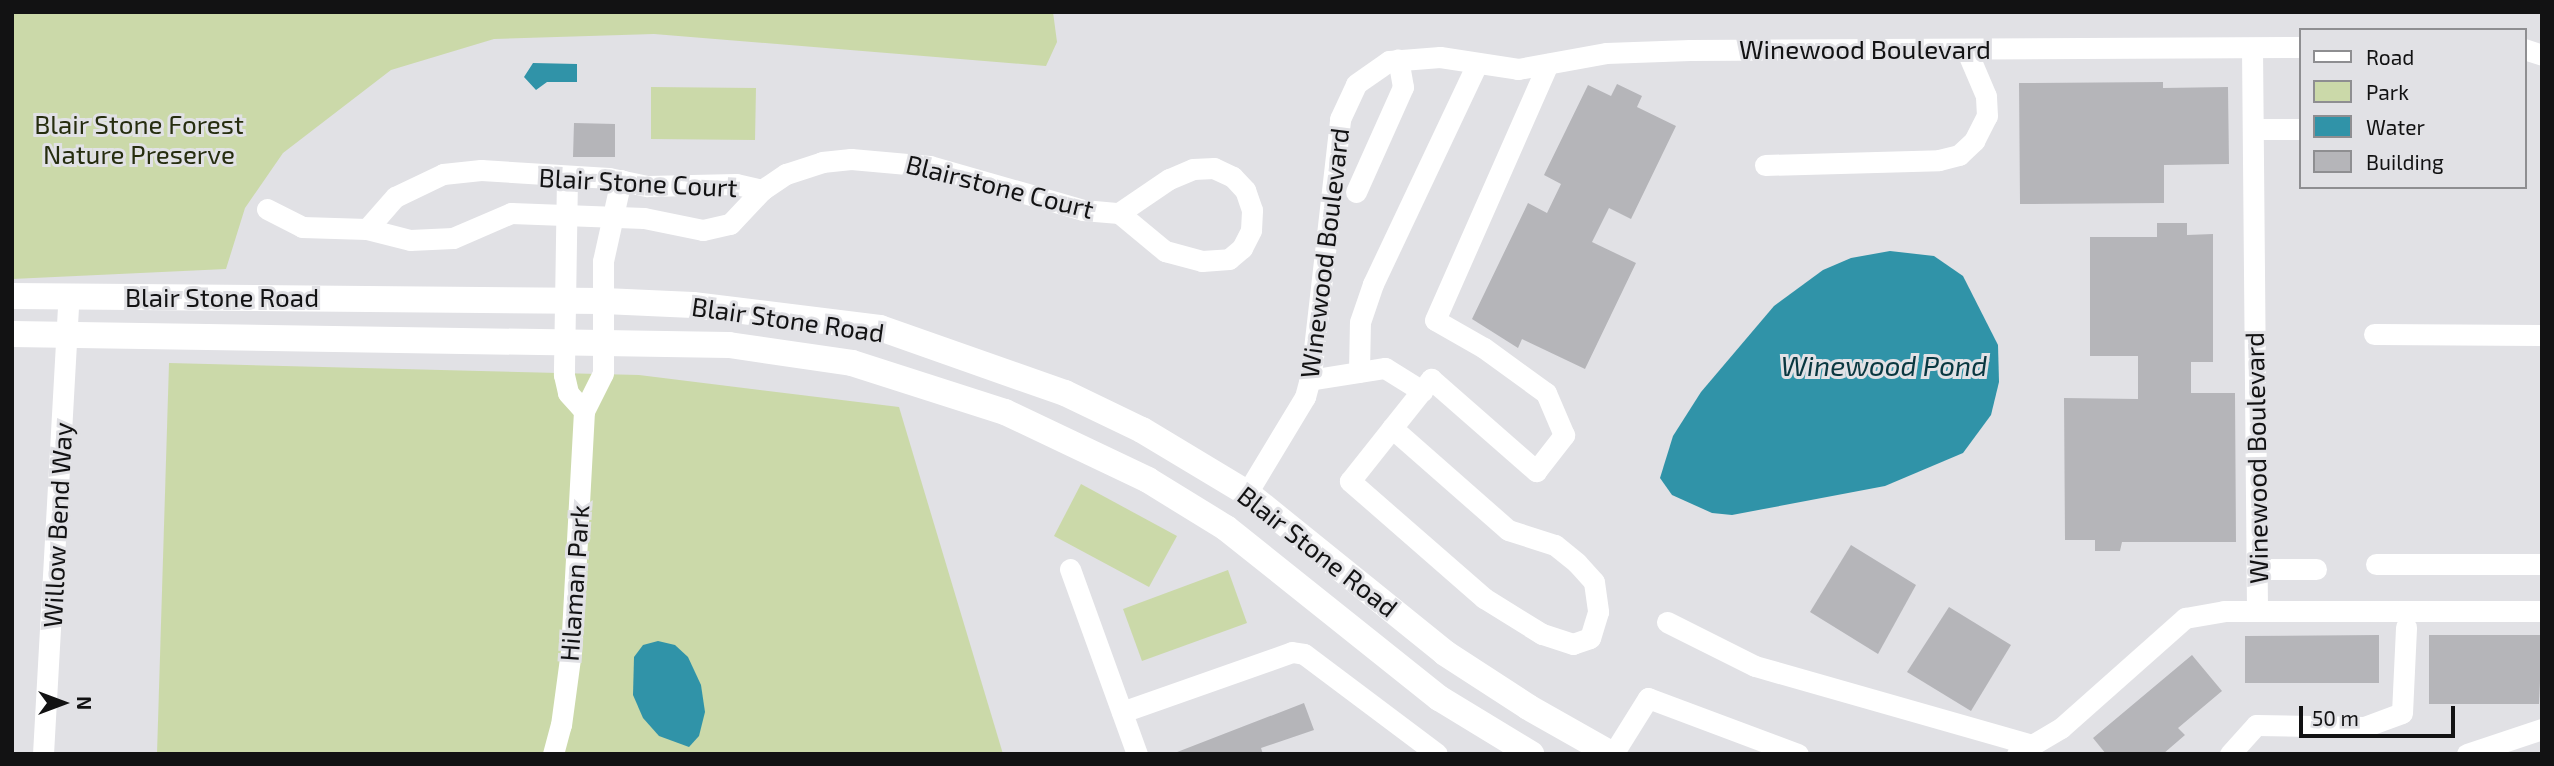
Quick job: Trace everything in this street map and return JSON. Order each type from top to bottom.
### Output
[{"type":"main road","name":"Blair Stone Road","points":[[12,296],[604,301],[692,305],[880,328],[1065,393],[1142,430],[1247,493],[1445,653],[1528,707],[1612,754]]},
{"type":"main road","name":"Blair Stone Road","points":[[12,334],[729,345],[852,363],[1005,412],[1147,480],[1226,528],[1439,698],[1531,754]]},
{"type":"main road","points":[[1226,528],[1247,493]]},
{"type":"street","points":[[2252,48],[2298,47]]},
{"type":"street","name":"Winewood Boulevard","points":[[1247,493],[1304,397],[1309,380],[1340,119],[1356,84],[1398,59],[1440,57],[1518,69],[1606,53],[1690,50],[2252,48],[2258,610]]},
{"type":"street","points":[[1765,165],[1939,160],[1959,155],[1974,141],[1987,116],[1986,96],[1966,49]]},
{"type":"street","points":[[1356,192],[1403,87],[1398,59]]},
{"type":"street","points":[[1359,372],[1360,322],[1373,285],[1477,64]]},
{"type":"street","points":[[1392,428],[1508,530],[1555,545],[1577,563],[1594,582],[1598,611],[1590,638],[1573,644],[1542,634],[1484,598],[1350,481],[1392,428],[1422,391],[1431,379],[1536,471],[1564,435],[1546,394],[1484,348],[1435,320],[1548,64]]},
{"type":"street","points":[[2253,129],[2298,129]]},
{"type":"street","name":"Blairstone Court","points":[[762,190],[786,174],[822,162],[890,160],[930,166],[1083,210],[1119,213],[1165,251],[1202,261],[1229,259],[1242,248],[1251,230],[1252,210],[1245,190],[1233,177],[1214,168],[1193,169],[1169,179],[1119,213]]},
{"type":"street","name":"Blair Stone Court","points":[[367,229],[395,197],[443,174],[481,170],[621,180],[647,186],[736,184],[762,190]]},
{"type":"street","points":[[567,177],[565,341],[568,393],[584,411]]},
{"type":"street","points":[[603,342],[603,261],[621,180]]},
{"type":"street","name":"Blair Stone Court","points":[[267,208],[302,227],[367,229],[410,240],[453,238],[511,213],[613,216],[703,230],[730,224],[762,190]]},
{"type":"street","name":"Willow Bend Way","points":[[43,754],[69,335],[69,296]]},
{"type":"street","points":[[2374,334],[2542,335]]},
{"type":"street","name":"Hilaman Park","points":[[552,754],[561,725],[571,652],[584,411],[603,373],[603,342]]},
{"type":"street","points":[[1309,380],[1385,368],[1422,391]]},
{"type":"street","points":[[2376,564],[2542,564]]},
{"type":"street","points":[[1070,569],[1137,754]]},
{"type":"street","points":[[2257,569],[2316,569]]},
{"type":"street","name":"Winewood Boulevard","points":[[2037,748],[2185,618],[2258,610],[2542,611]]},
{"type":"street","points":[[1667,622],[1755,666],[1868,702],[2037,748]]},
{"type":"street","points":[[2230,754],[2256,725],[2364,727],[2402,713],[2406,626]]},
{"type":"street","points":[[1122,712],[1292,652],[1304,654],[1437,754]]},
{"type":"street","points":[[1612,754],[1648,698],[1798,754]]},
{"type":"street","points":[[2467,754],[2542,729]]},
{"type":"green space","name":"Blair Stone Forest Nature Preserve","points":[[12,12],[1053,12],[1057,42],[1046,66],[654,34],[494,39],[391,70],[283,153],[245,208],[226,269],[12,279]]},
{"type":"green space","points":[[651,87],[756,88],[755,140],[651,139]]},
{"type":"green space","points":[[169,363],[639,375],[899,407],[1003,754],[157,754]]},
{"type":"green space","points":[[1081,484],[1177,536],[1149,587],[1054,536]]},
{"type":"green space","points":[[1228,570],[1247,623],[1142,661],[1123,609]]},
{"type":"water","points":[[533,63],[577,64],[577,82],[547,82],[536,90],[524,77]]},
{"type":"water","name":"Winewood Pond","points":[[1890,251],[1934,256],[1963,276],[1998,345],[1999,382],[1991,415],[1963,453],[1885,486],[1732,515],[1712,513],[1672,495],[1660,478],[1673,436],[1701,392],[1774,306],[1823,270],[1851,258]]},
{"type":"water","points":[[658,641],[675,645],[688,657],[701,685],[705,712],[699,736],[689,747],[659,736],[643,718],[633,695],[634,657],[643,645]]},
{"type":"building","points":[[2163,82],[2163,88],[2228,87],[2229,164],[2164,165],[2164,203],[2020,204],[2019,83]]},
{"type":"building","points":[[1617,84],[1642,96],[1637,107],[1676,126],[1631,219],[1609,208],[1592,242],[1636,263],[1585,369],[1522,339],[1518,348],[1472,319],[1528,203],[1547,213],[1561,184],[1544,175],[1588,85],[1611,96]]},
{"type":"building","points":[[574,123],[615,124],[615,157],[573,157]]},
{"type":"building","points":[[2157,223],[2187,223],[2187,235],[2213,234],[2213,362],[2191,362],[2191,393],[2235,393],[2236,542],[2122,542],[2120,551],[2095,551],[2095,540],[2065,540],[2064,398],[2138,399],[2138,356],[2090,356],[2090,237],[2157,237]]},
{"type":"building","points":[[1851,545],[1916,585],[1878,654],[1810,612]]},
{"type":"building","points":[[1949,607],[2011,645],[1971,711],[1907,672]]},
{"type":"building","points":[[2379,635],[2379,683],[2245,683],[2245,636]]},
{"type":"building","points":[[2429,635],[2542,635],[2539,704],[2429,704]]},
{"type":"building","points":[[2192,655],[2222,691],[2178,728],[2185,735],[2163,754],[2106,754],[2093,738]]},
{"type":"building","points":[[1304,703],[1314,730],[1261,748],[1263,754],[1172,754]]}]
